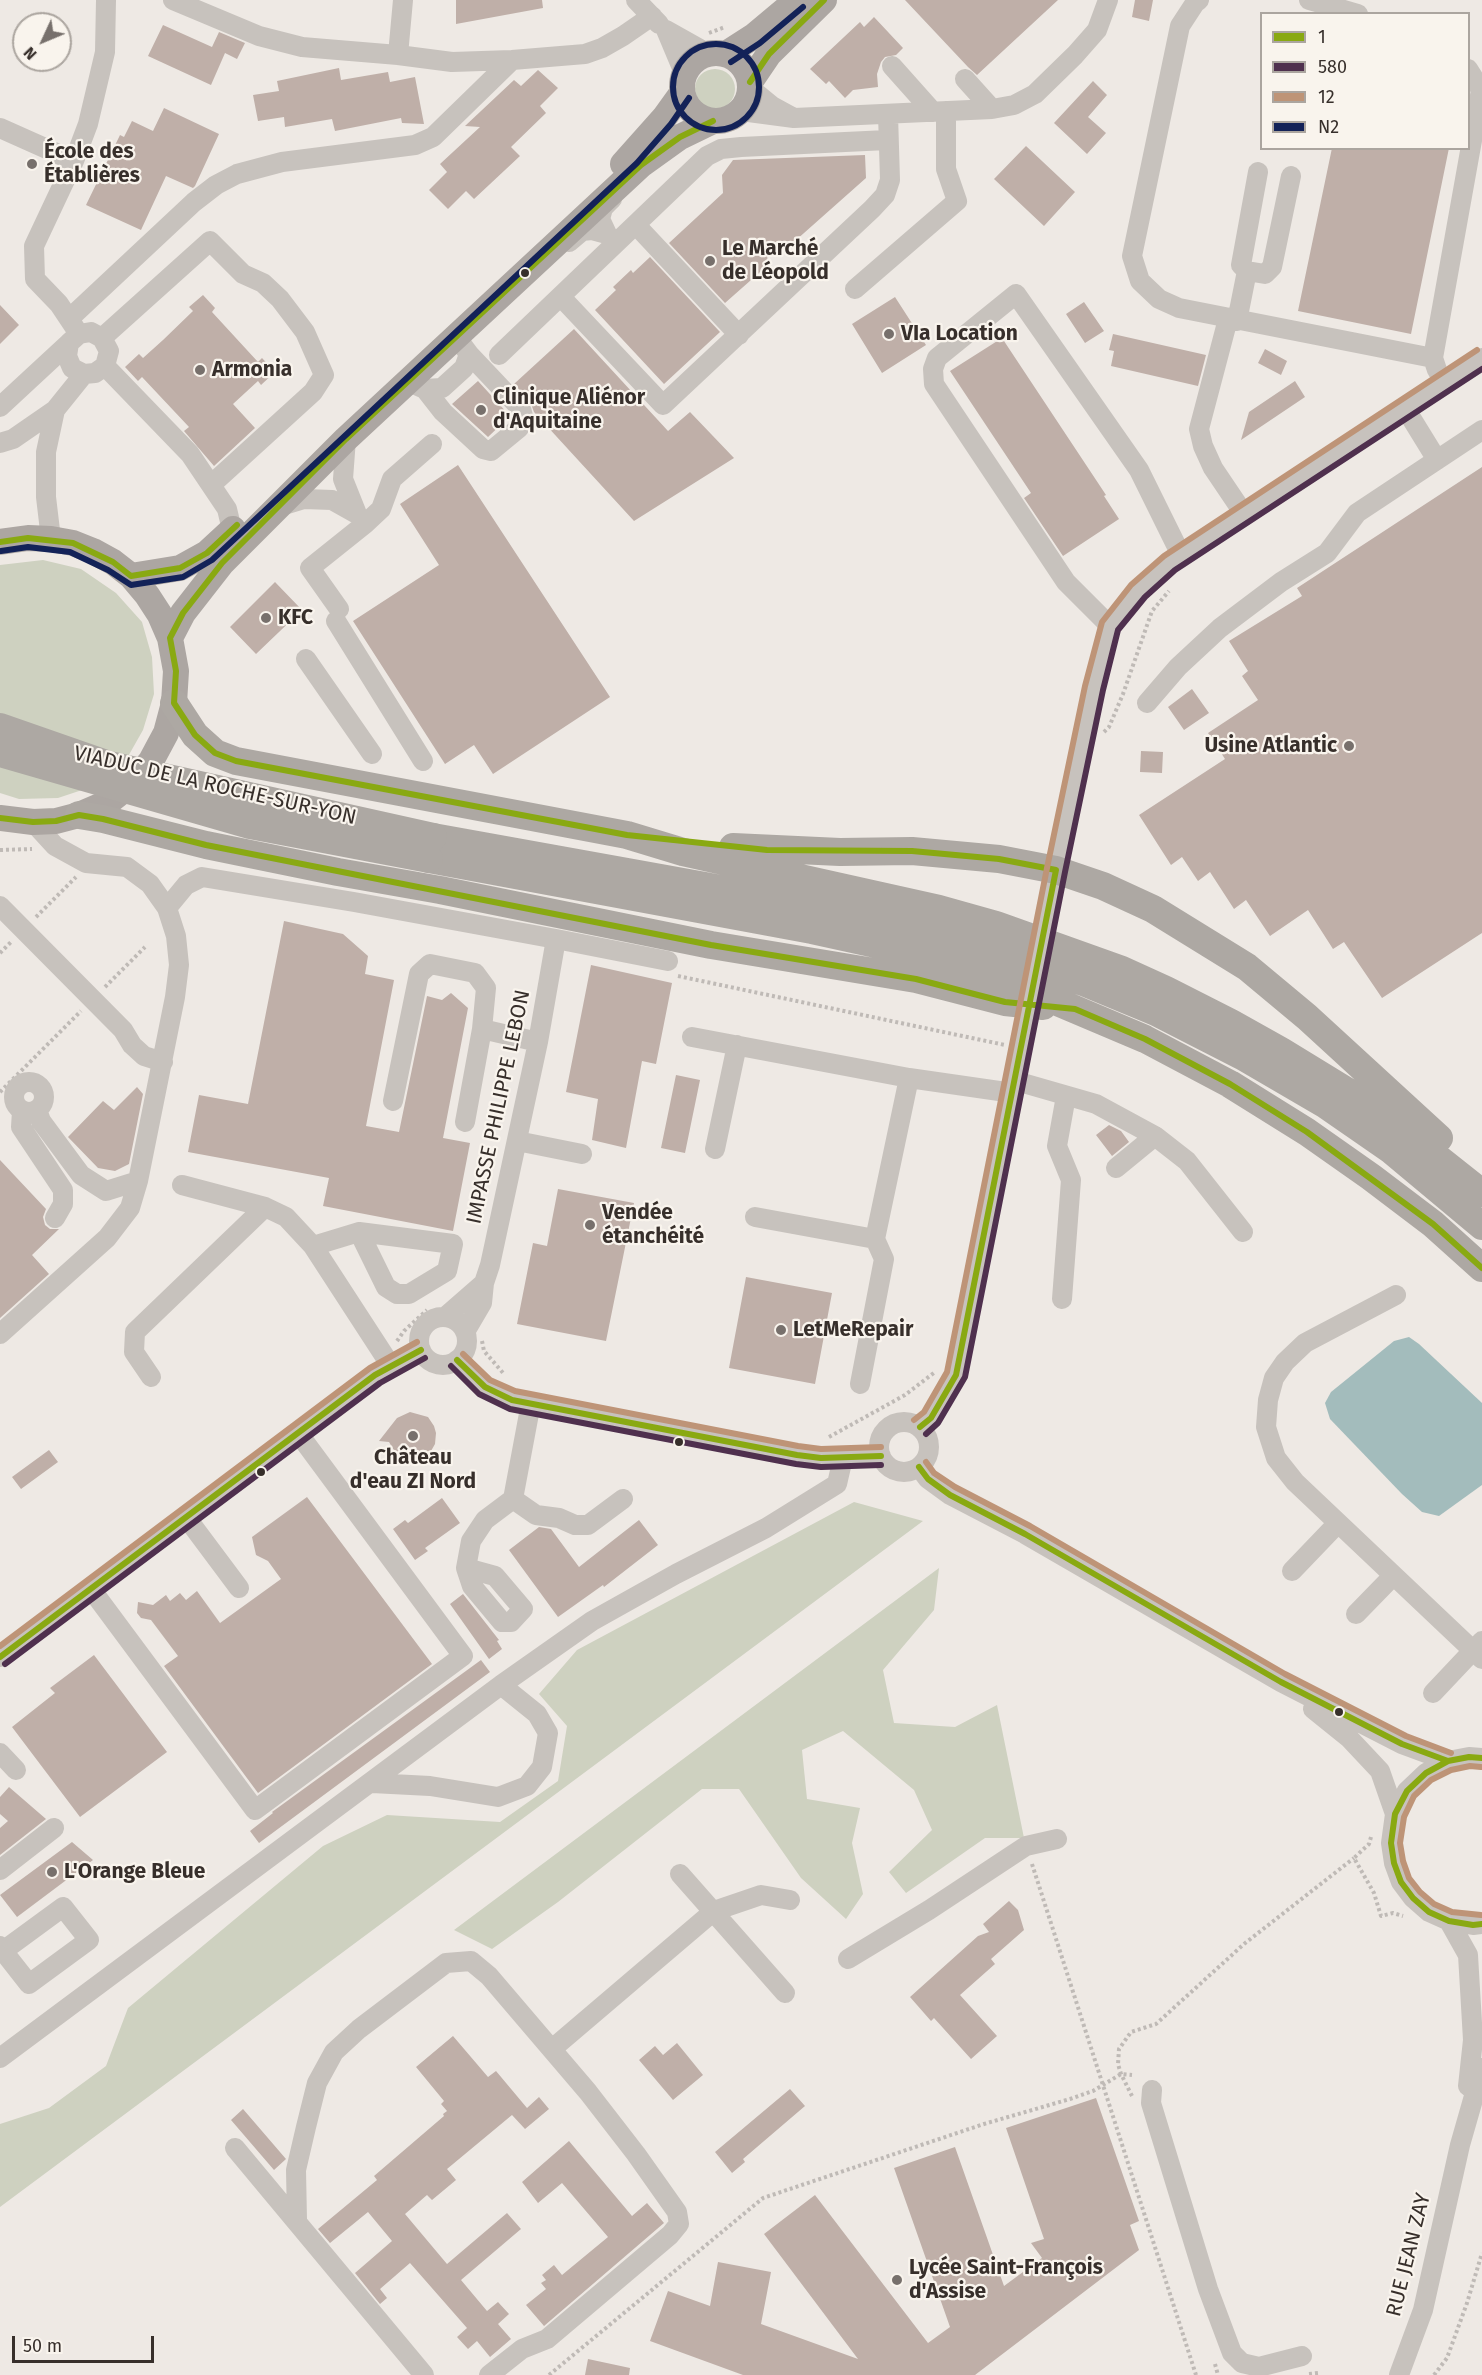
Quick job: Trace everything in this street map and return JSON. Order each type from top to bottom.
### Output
[{"type":"highway","points":[[174,704],[195,735],[215,753],[236,761],[627,835],[767,850],[912,851],[999,859],[1056,870],[1103,886],[1153,909],[1247,967],[1307,1017],[1482,1178]]},
{"type":"highway","name":"VIADUC DE LA ROCHE-SUR-YON","points":[[0,727],[110,765],[431,848]]},
{"type":"highway","name":"VIADUC DE LA ROCHE-SUR-YON","points":[[0,753],[250,825],[431,848]]},
{"type":"highway","points":[[79,815],[206,845],[711,945],[916,979],[1005,1002],[1075,1009]]},
{"type":"highway","points":[[627,835],[683,852],[939,909],[996,925],[1122,970],[1241,1029],[1348,1092],[1415,1140],[1482,1193]]},
{"type":"highway","points":[[431,848],[949,960],[1008,981],[1145,1039],[1230,1084],[1298,1126],[1433,1224],[1482,1269]]},
{"type":"highway","points":[[431,848],[705,886],[894,923],[955,938],[1086,984],[1156,1012],[1223,1046],[1326,1105],[1391,1150],[1482,1226]]},
{"type":"main road","points":[[130,576],[180,568],[207,553],[631,156],[664,118],[698,57],[712,47],[754,36],[797,0]]},
{"type":"main road","points":[[170,638],[183,613],[222,563],[346,439],[417,385],[463,345],[534,264],[641,165],[667,146],[712,121],[732,117],[769,54],[824,0]]},
{"type":"main road","points":[[712,47],[742,64],[747,93]]},
{"type":"main road","points":[[683,83],[686,103],[693,112],[712,121]]},
{"type":"main road","points":[[0,542],[28,538],[51,539],[73,543],[113,562],[147,595],[160,615],[170,638],[176,671],[174,704],[166,733],[145,768],[131,784],[106,802],[79,815],[56,821],[33,822],[0,818]]},
{"type":"street","points":[[73,332],[35,279],[34,246],[74,161],[88,124],[105,52],[106,0]]},
{"type":"street","points":[[174,0],[259,36],[302,46],[398,54],[452,62],[585,54],[623,36],[659,23]]},
{"type":"street","points":[[398,54],[403,0]]},
{"type":"street","points":[[636,0],[659,23],[712,47]]},
{"type":"street","points":[[747,93],[794,118],[1014,105],[1035,94],[1075,55],[1097,30],[1108,0]]},
{"type":"street","points":[[1199,0],[1180,26],[1132,256],[1140,281],[1159,299],[1179,308],[1433,358]]},
{"type":"street","points":[[1309,0],[1351,12]]},
{"type":"street","points":[[659,23],[683,83]]},
{"type":"street","points":[[0,407],[194,202],[216,185],[237,174],[282,162],[415,145],[433,137],[512,60]]},
{"type":"street","points":[[855,289],[957,201],[946,169],[939,111],[892,66]]},
{"type":"street","points":[[1470,72],[1480,90],[1470,147]]},
{"type":"street","points":[[965,79],[992,108]]},
{"type":"street","points":[[561,297],[663,405],[740,335],[885,195],[890,180],[888,114]]},
{"type":"street","points":[[0,128],[74,161]]},
{"type":"street","points":[[499,355],[561,297],[612,239],[636,225],[707,156],[721,149],[741,147],[887,140]]},
{"type":"street","points":[[612,239],[600,219],[603,208],[667,146]]},
{"type":"street","points":[[1442,384],[1433,358],[1469,150]]},
{"type":"street","points":[[1258,172],[1240,264],[1247,272],[1265,274],[1272,267],[1291,176]]},
{"type":"street","points":[[636,225],[740,335]]},
{"type":"street","points":[[534,264],[582,231],[592,230],[612,239]]},
{"type":"street","points":[[102,338],[210,241],[243,274],[263,283],[287,307],[305,332],[324,375],[313,392],[212,484]]},
{"type":"street","points":[[1244,514],[1213,468],[1203,446],[1199,429],[1247,272]]},
{"type":"street","points":[[1110,626],[1066,582],[934,384],[933,369],[937,358],[1016,294],[1139,470],[1181,555]]},
{"type":"street","points":[[73,332],[91,332],[102,338],[109,351],[105,366],[95,373],[84,374],[72,368],[66,356],[73,332]]},
{"type":"street","points":[[417,385],[483,449],[491,451],[519,428],[524,420],[521,409],[463,345]]},
{"type":"street","points":[[920,1427],[931,1418],[956,1375],[1056,870],[1094,688],[1110,626],[1138,591],[1169,563],[1482,358]]},
{"type":"street","points":[[105,366],[190,454],[227,509],[232,530]]},
{"type":"street","points":[[0,443],[13,439],[55,410],[84,374]]},
{"type":"street","points":[[1405,408],[1437,460]]},
{"type":"street","points":[[51,539],[46,498],[46,452],[55,410]]},
{"type":"street","points":[[1148,703],[1178,667],[1220,628],[1281,582],[1327,553],[1357,513],[1482,430]]},
{"type":"street","points":[[276,508],[304,499],[332,500],[357,514],[343,479],[346,439]]},
{"type":"street","points":[[423,761],[310,568],[381,509],[392,479],[432,444]]},
{"type":"street","points":[[306,659],[372,754]]},
{"type":"street","points":[[0,1334],[65,1278],[106,1238],[130,1208],[138,1181],[170,1026],[179,965],[176,936],[167,908],[150,884],[127,867],[86,862],[55,846],[33,822]]},
{"type":"street","points":[[167,908],[186,885],[201,877],[556,939],[668,961]]},
{"type":"street","points":[[0,906],[123,1030],[132,1045],[144,1056],[162,1062]]},
{"type":"street","name":"IMPASSE PHILIPPE LEBON","points":[[465,1332],[482,1303],[484,1283],[490,1265],[538,1042],[556,939]]},
{"type":"street","points":[[393,1101],[419,974],[430,964],[475,973],[486,988],[482,1029],[465,1122]]},
{"type":"street","points":[[123,1030],[147,1040],[160,1036],[170,1026]]},
{"type":"street","points":[[482,1029],[538,1042]]},
{"type":"street","points":[[692,1037],[909,1078],[1014,1087],[1096,1104],[1155,1136],[1187,1161],[1243,1232]]},
{"type":"street","points":[[715,1149],[737,1046]]},
{"type":"street","points":[[860,1384],[885,1259],[875,1239],[909,1078]]},
{"type":"street","points":[[13,1096],[41,1121],[81,1174],[106,1191],[138,1181]]},
{"type":"street","points":[[13,1096],[21,1127],[63,1190],[63,1204],[55,1218]]},
{"type":"street","points":[[1062,1299],[1071,1180],[1057,1146],[1066,1096]]},
{"type":"street","points":[[1116,1168],[1155,1136]]},
{"type":"street","points":[[517,1141],[582,1154]]},
{"type":"street","points":[[182,1185],[265,1207],[286,1217],[312,1246],[391,1366]]},
{"type":"street","points":[[151,1377],[134,1352],[135,1332],[265,1207]]},
{"type":"street","points":[[755,1217],[875,1239]]},
{"type":"street","points":[[312,1246],[359,1232],[453,1244],[447,1270],[409,1294],[397,1294],[386,1287],[359,1232]]},
{"type":"street","points":[[437,1313],[458,1322],[465,1332],[465,1350],[457,1360],[441,1365],[425,1358],[419,1336],[426,1324],[437,1313],[484,1283]]},
{"type":"street","points":[[1396,1295],[1305,1344],[1285,1362],[1275,1378],[1268,1400],[1266,1427],[1276,1458],[1295,1482],[1393,1576],[1479,1650],[1433,1693]]},
{"type":"street","points":[[0,1657],[298,1433],[391,1366],[421,1350]]},
{"type":"street","points":[[457,1360],[485,1387],[499,1395],[531,1403],[797,1455],[843,1458],[863,1455],[881,1456]]},
{"type":"street","points":[[466,1568],[471,1541],[485,1520],[513,1499],[531,1403]]},
{"type":"street","points":[[905,1422],[920,1427],[926,1433],[930,1448],[920,1467],[913,1471],[898,1471],[885,1463],[881,1456],[880,1440],[890,1426],[905,1422]]},
{"type":"street","points":[[91,1589],[255,1810],[463,1656],[298,1433]]},
{"type":"street","points":[[0,2058],[501,1685],[592,1621],[676,1574],[766,1528],[837,1484],[843,1458]]},
{"type":"street","points":[[920,1467],[928,1479],[950,1495],[1024,1534],[1281,1682],[1402,1744],[1449,1761]]},
{"type":"street","points":[[513,1499],[536,1515],[559,1518],[575,1525],[588,1525],[623,1499]]},
{"type":"street","points":[[186,1517],[239,1588]]},
{"type":"street","points":[[1292,1571],[1338,1523]]},
{"type":"street","points":[[1356,1614],[1393,1576]]},
{"type":"street","points":[[1281,1682],[1349,1738],[1380,1771],[1395,1814]]},
{"type":"street","points":[[372,1783],[430,1786],[498,1797],[526,1786],[542,1767],[548,1733],[537,1714],[501,1685]]},
{"type":"street","points":[[0,1753],[16,1770]]},
{"type":"street","points":[[1482,1758],[1469,1757],[1449,1761],[1426,1773],[1407,1791],[1395,1814],[1391,1843],[1394,1863],[1401,1882],[1413,1898],[1430,1912],[1449,1921],[1473,1925],[1482,1924]]},
{"type":"street","points":[[0,1870],[54,1828]]},
{"type":"street","points":[[848,1959],[929,1910],[1026,1846],[1057,1839]]},
{"type":"street","points":[[680,1874],[785,1993]]},
{"type":"street","points":[[552,2049],[714,1911],[761,1895],[790,1900]]},
{"type":"street","points":[[1449,1921],[1468,1955],[1472,2005],[1473,2040],[1460,2145]]},
{"type":"street","points":[[297,2220],[296,2170],[317,2083],[334,2052],[359,2029],[446,1963],[471,1961],[489,1976],[552,2049],[636,2154],[677,2212],[678,2224],[670,2235],[547,2339],[522,2349],[489,2375]]},
{"type":"street","points":[[1460,2145],[1482,2068]]},
{"type":"street","points":[[1152,2090],[1151,2103],[1209,2289],[1232,2353],[1242,2363],[1259,2367],[1302,2356]]},
{"type":"street","name":"RUE JEAN ZAY","points":[[1400,2375],[1423,2310],[1460,2145]]},
{"type":"street","points":[[235,2148],[424,2375]]},
{"type":"path","points":[[712,47],[732,25]]},
{"type":"path","points":[[0,850],[55,846]]},
{"type":"path","points":[[13,1096],[92,1000],[145,947]]},
{"type":"path","points":[[668,961],[675,975],[1022,1049]]},
{"type":"path","points":[[482,1303],[489,1307],[482,1340],[484,1351],[491,1361],[513,1380]]},
{"type":"path","points":[[391,1366],[398,1338],[422,1313],[437,1313]]},
{"type":"path","points":[[825,1438],[836,1435],[905,1395],[939,1369],[956,1375]]},
{"type":"path","points":[[1026,1846],[1196,2375]]},
{"type":"path","points":[[1134,2099],[1121,2074],[1119,2049],[1131,2032],[1155,2024],[1244,1944],[1354,1858]]},
{"type":"path","points":[[549,2375],[763,2198],[984,2124],[1070,2099],[1103,2085],[1121,2074],[1132,2075]]},
{"type":"path","points":[[1434,2375],[1447,2358],[1482,2253]]},
{"type":"path","points":[[1212,2353],[1218,2375]]},
{"type":"green space","points":[[715,69],[723,70],[729,75],[734,81],[734,97],[729,103],[723,108],[715,109],[707,108],[701,103],[696,97],[695,89],[696,81],[701,75],[707,70]]},
{"type":"green space","points":[[43,560],[81,569],[116,593],[142,622],[152,657],[154,694],[143,730],[126,760],[94,786],[58,798],[19,799],[0,793],[0,565]]},
{"type":"green space","points":[[854,1502],[923,1521],[0,2207],[0,2124],[49,2108],[106,2066],[128,2008],[323,1846],[387,1815],[500,1822],[558,1781],[567,1726],[539,1694],[577,1650]]},
{"type":"green space","points":[[939,1568],[934,1610],[883,1670],[894,1723],[955,1727],[997,1705],[1024,1838],[985,1838],[906,1893],[889,1872],[932,1830],[914,1790],[843,1731],[802,1750],[807,1799],[860,1808],[852,1843],[863,1894],[846,1919],[801,1878],[739,1789],[702,1789],[558,1902],[492,1949],[454,1930]]},
{"type":"water","points":[[1409,1337],[1482,1403],[1482,1485],[1439,1516],[1422,1512],[1402,1494],[1330,1419],[1325,1403],[1331,1392],[1394,1341]]},
{"type":"building","points":[[456,0],[542,0],[543,8],[456,24]]},
{"type":"building","points":[[905,0],[1058,0],[977,75]]},
{"type":"building","points":[[1135,0],[1153,0],[1149,21],[1132,17]]},
{"type":"building","points":[[874,17],[903,48],[896,55],[885,57],[881,62],[877,74],[878,87],[853,90],[845,98],[829,81],[826,84],[810,69],[860,22],[864,27]]},
{"type":"building","points":[[163,25],[212,47],[219,32],[245,43],[237,59],[225,53],[211,85],[148,56]]},
{"type":"building","points":[[339,68],[341,80],[388,72],[390,82],[415,77],[424,124],[402,123],[401,118],[335,131],[332,119],[285,127],[284,117],[258,121],[253,95],[279,91],[277,81]]},
{"type":"building","points":[[538,70],[558,88],[540,106],[546,113],[511,147],[520,156],[474,199],[466,191],[448,209],[429,190],[447,172],[440,164],[480,127],[465,126],[514,80],[521,86]]},
{"type":"building","points":[[1093,81],[1107,95],[1088,117],[1106,133],[1087,154],[1054,123]]},
{"type":"building","points":[[164,108],[219,134],[195,186],[193,188],[166,176],[141,230],[86,205],[120,135],[124,137],[132,121],[153,131]]},
{"type":"building","points":[[1026,146],[1075,192],[1044,226],[994,179]]},
{"type":"building","points":[[1332,150],[1449,150],[1411,334],[1298,311]]},
{"type":"building","points":[[865,155],[866,178],[795,241],[766,243],[768,265],[725,303],[669,243],[723,193],[722,175],[733,160]]},
{"type":"building","points":[[650,257],[720,332],[664,384],[595,310],[616,290],[613,287],[631,270],[633,273]]},
{"type":"building","name":"Armonia","points":[[203,295],[215,308],[212,312],[258,362],[262,358],[275,372],[261,385],[258,381],[233,404],[255,428],[214,466],[184,431],[189,427],[142,377],[138,381],[125,367],[139,354],[143,358],[163,340],[193,311],[189,307]]},
{"type":"building","name":"VIa Location","points":[[895,297],[926,345],[882,373],[852,324]]},
{"type":"building","points":[[1084,302],[1104,331],[1085,343],[1066,314]]},
{"type":"building","points":[[0,305],[19,325],[0,344]]},
{"type":"building","points":[[574,329],[668,431],[690,412],[734,458],[634,521],[534,412],[530,401],[514,384]]},
{"type":"building","points":[[1113,334],[1206,355],[1198,386],[1111,366],[1114,351],[1109,350]]},
{"type":"building","points":[[1002,338],[1106,495],[1104,496],[1119,519],[1063,556],[1024,498],[1031,493],[950,371]]},
{"type":"building","points":[[1265,349],[1287,361],[1281,375],[1258,363]]},
{"type":"building","name":"Clinique Aliénor d'Aquitaine","points":[[478,381],[510,416],[488,437],[452,404]]},
{"type":"building","points":[[1295,381],[1305,397],[1241,440],[1249,412]]},
{"type":"building","points":[[458,465],[610,697],[493,774],[474,745],[445,764],[353,621],[439,565],[400,504]]},
{"type":"building","name":"Usine Atlantic","points":[[1482,467],[1482,933],[1382,998],[1344,942],[1333,949],[1308,910],[1270,936],[1246,900],[1234,909],[1210,872],[1198,881],[1182,857],[1171,865],[1139,815],[1225,759],[1208,733],[1258,700],[1242,676],[1248,671],[1229,641],[1302,596],[1297,588]]},
{"type":"building","name":"KFC","points":[[275,582],[302,610],[256,654],[230,627]]},
{"type":"building","points":[[1192,689],[1209,713],[1184,730],[1168,707]]},
{"type":"building","points":[[1141,751],[1163,752],[1162,773],[1140,772]]},
{"type":"building","points":[[284,921],[343,934],[368,956],[365,974],[394,980],[366,1126],[399,1132],[427,996],[442,1000],[451,993],[468,1008],[443,1138],[470,1143],[453,1231],[323,1206],[329,1178],[188,1152],[199,1095],[248,1104]]},
{"type":"building","points":[[591,965],[672,983],[656,1064],[642,1061],[626,1148],[592,1140],[598,1099],[566,1092]]},
{"type":"building","points":[[676,1075],[700,1080],[685,1153],[661,1148]]},
{"type":"building","points":[[137,1087],[143,1094],[129,1164],[115,1171],[98,1168],[68,1137],[103,1101],[114,1110]]},
{"type":"building","points":[[1109,1125],[1121,1131],[1129,1142],[1112,1156],[1096,1135]]},
{"type":"building","points":[[0,1160],[46,1209],[43,1217],[45,1225],[50,1229],[59,1229],[32,1255],[49,1274],[0,1318]]},
{"type":"building","points":[[558,1189],[634,1203],[606,1341],[517,1324],[533,1243],[547,1246]]},
{"type":"building","name":"LetMeRepair","points":[[746,1277],[832,1293],[815,1384],[729,1368]]},
{"type":"building","name":"Château d'eau ZI Nord","points":[[410,1412],[428,1417],[436,1433],[435,1444],[431,1451],[415,1459],[398,1457],[389,1442],[379,1441],[397,1418]]},
{"type":"building","points":[[49,1450],[58,1462],[21,1489],[12,1477]]},
{"type":"building","points":[[307,1497],[432,1664],[258,1793],[164,1666],[178,1656],[151,1620],[141,1618],[137,1613],[138,1602],[153,1605],[166,1595],[170,1601],[180,1593],[186,1600],[197,1591],[220,1623],[281,1579],[268,1561],[256,1555],[252,1537]]},
{"type":"building","points":[[442,1498],[460,1523],[425,1548],[428,1551],[415,1560],[393,1529],[405,1520],[408,1523]]},
{"type":"building","points":[[639,1520],[658,1545],[604,1587],[603,1585],[558,1617],[509,1550],[539,1527],[551,1529],[579,1567]]},
{"type":"building","points":[[463,1594],[499,1640],[497,1641],[502,1649],[489,1659],[450,1604]]},
{"type":"building","points":[[94,1655],[167,1752],[80,1817],[12,1727],[55,1693],[50,1688]]},
{"type":"building","points":[[481,1660],[490,1672],[259,1843],[250,1831],[272,1812]]},
{"type":"building","points":[[9,1787],[46,1819],[0,1855],[0,1828],[8,1821],[0,1814],[0,1797]]},
{"type":"building","points":[[72,1842],[93,1860],[17,1917],[0,1895]]},
{"type":"building","points":[[1009,1901],[1018,1910],[1024,1930],[991,1959],[995,1964],[960,1995],[997,2036],[971,2059],[934,2018],[931,2021],[910,1997],[978,1936],[989,1932],[983,1924]]},
{"type":"building","points":[[453,2036],[488,2077],[496,2071],[527,2108],[539,2097],[549,2109],[525,2129],[512,2115],[447,2169],[456,2180],[432,2200],[427,2195],[405,2214],[447,2264],[507,2213],[521,2229],[461,2280],[487,2311],[498,2302],[509,2314],[498,2324],[511,2339],[490,2357],[477,2341],[468,2349],[457,2337],[467,2328],[410,2263],[380,2289],[387,2298],[380,2304],[355,2273],[392,2241],[368,2212],[330,2243],[318,2229],[377,2180],[374,2176],[444,2116],[443,2114],[447,2111],[441,2104],[444,2101],[416,2067]]},
{"type":"building","points":[[677,2043],[703,2075],[673,2100],[639,2060],[655,2046],[663,2055]]},
{"type":"building","points":[[790,2089],[805,2106],[743,2159],[745,2162],[732,2173],[715,2152]]},
{"type":"building","points":[[1096,2098],[1139,2221],[1130,2225],[1139,2250],[975,2375],[743,2375],[650,2341],[668,2291],[710,2306],[718,2262],[771,2272],[761,2324],[858,2359],[764,2234],[815,2195],[928,2343],[950,2327],[894,2168],[955,2147],[1004,2286],[1042,2258],[1031,2243],[1044,2239],[1006,2128]]},
{"type":"building","points":[[243,2109],[286,2159],[274,2170],[231,2120]]},
{"type":"building","points":[[569,2141],[632,2216],[647,2203],[664,2223],[544,2326],[526,2305],[546,2289],[541,2283],[546,2280],[542,2275],[554,2265],[562,2275],[608,2237],[562,2183],[538,2203],[522,2182]]},
{"type":"building","points":[[588,2359],[630,2368],[629,2375],[585,2375]]},
{"type":"transit line","name":"1","points":[[750,82],[769,54],[824,0]]},
{"type":"transit line","name":"N2","points":[[731,62],[760,43],[803,7]]},
{"type":"transit line","name":"N2","points":[[716,44],[740,51],[752,63],[759,87],[752,111],[740,123],[716,130],[692,123],[680,111],[673,87],[680,63],[692,51],[716,44]]},
{"type":"transit line","name":"N2","points":[[1,551],[28,547],[70,552],[108,570],[131,585],[183,577],[212,560],[637,163],[671,124],[689,98]]},
{"type":"transit line","name":"1","points":[[713,121],[680,137],[641,165],[346,439],[222,563],[183,613],[170,638],[176,671],[174,703],[195,735],[215,753],[236,761],[627,835],[767,850],[912,851],[999,859],[1056,870],[956,1375],[931,1418],[920,1427]]},
{"type":"transit line","name":"12","points":[[914,1420],[924,1412],[947,1372],[1047,868],[1085,686],[1102,622],[1131,585],[1164,556],[1477,350]]},
{"type":"transit line","name":"580","points":[[926,1434],[938,1423],[965,1377],[1065,872],[1103,690],[1118,630],[1145,597],[1175,570],[1482,369]]},
{"type":"transit line","name":"1","points":[[0,542],[28,538],[73,543],[113,562],[131,576],[180,568],[207,553],[237,525]]},
{"type":"transit line","name":"1","points":[[0,818],[33,822],[56,821],[79,815],[103,819],[206,845],[711,945],[916,979],[1005,1002],[1075,1009],[1145,1039],[1230,1084],[1307,1132],[1433,1224],[1482,1268]]},
{"type":"transit line","name":"12","points":[[0,1646],[370,1368],[417,1342]]},
{"type":"transit line","name":"1","points":[[0,1657],[375,1375],[421,1350]]},
{"type":"transit line","name":"12","points":[[463,1354],[490,1380],[515,1391],[798,1446],[821,1449],[881,1447]]},
{"type":"transit line","name":"580","points":[[5,1664],[380,1383],[425,1358]]},
{"type":"transit line","name":"1","points":[[457,1360],[485,1387],[512,1400],[797,1455],[821,1458],[881,1456]]},
{"type":"transit line","name":"580","points":[[451,1366],[479,1394],[510,1409],[796,1464],[821,1467],[881,1465]]},
{"type":"transit line","name":"12","points":[[926,1462],[934,1473],[955,1487],[1030,1526],[1285,1674],[1406,1736],[1451,1753]]},
{"type":"transit line","name":"1","points":[[919,1467],[928,1479],[950,1495],[1025,1534],[1281,1682],[1402,1744],[1448,1761]]},
{"type":"transit line","name":"1","points":[[1482,1758],[1469,1757],[1448,1761],[1426,1773],[1407,1791],[1395,1814],[1391,1843],[1394,1863],[1401,1882],[1413,1898],[1429,1912],[1449,1921],[1473,1925],[1482,1924]]},
{"type":"transit line","name":"12","points":[[1481,1767],[1470,1766],[1451,1770],[1431,1780],[1414,1796],[1404,1817],[1400,1843],[1409,1878],[1420,1892],[1434,1904],[1452,1912],[1481,1915]]},
{"type":"place","name":"École des Établières","points":[[32,164]]},
{"type":"place","name":"Le Marché de Léopold","points":[[710,261]]},
{"type":"place","name":"VIa Location","points":[[889,334]]},
{"type":"place","name":"Armonia","points":[[200,370]]},
{"type":"place","name":"Clinique Aliénor d'Aquitaine","points":[[481,410]]},
{"type":"place","name":"KFC","points":[[266,618]]},
{"type":"place","name":"Usine Atlantic","points":[[1349,746]]},
{"type":"place","name":"Vendée étanchéité","points":[[590,1225]]},
{"type":"place","name":"LetMeRepair","points":[[781,1330]]},
{"type":"place","name":"Château d'eau ZI Nord","points":[[413,1436]]},
{"type":"place","name":"L'Orange Bleue","points":[[52,1872]]},
{"type":"place","name":"Lycée Saint-François d'Assise","points":[[897,2280]]}]
